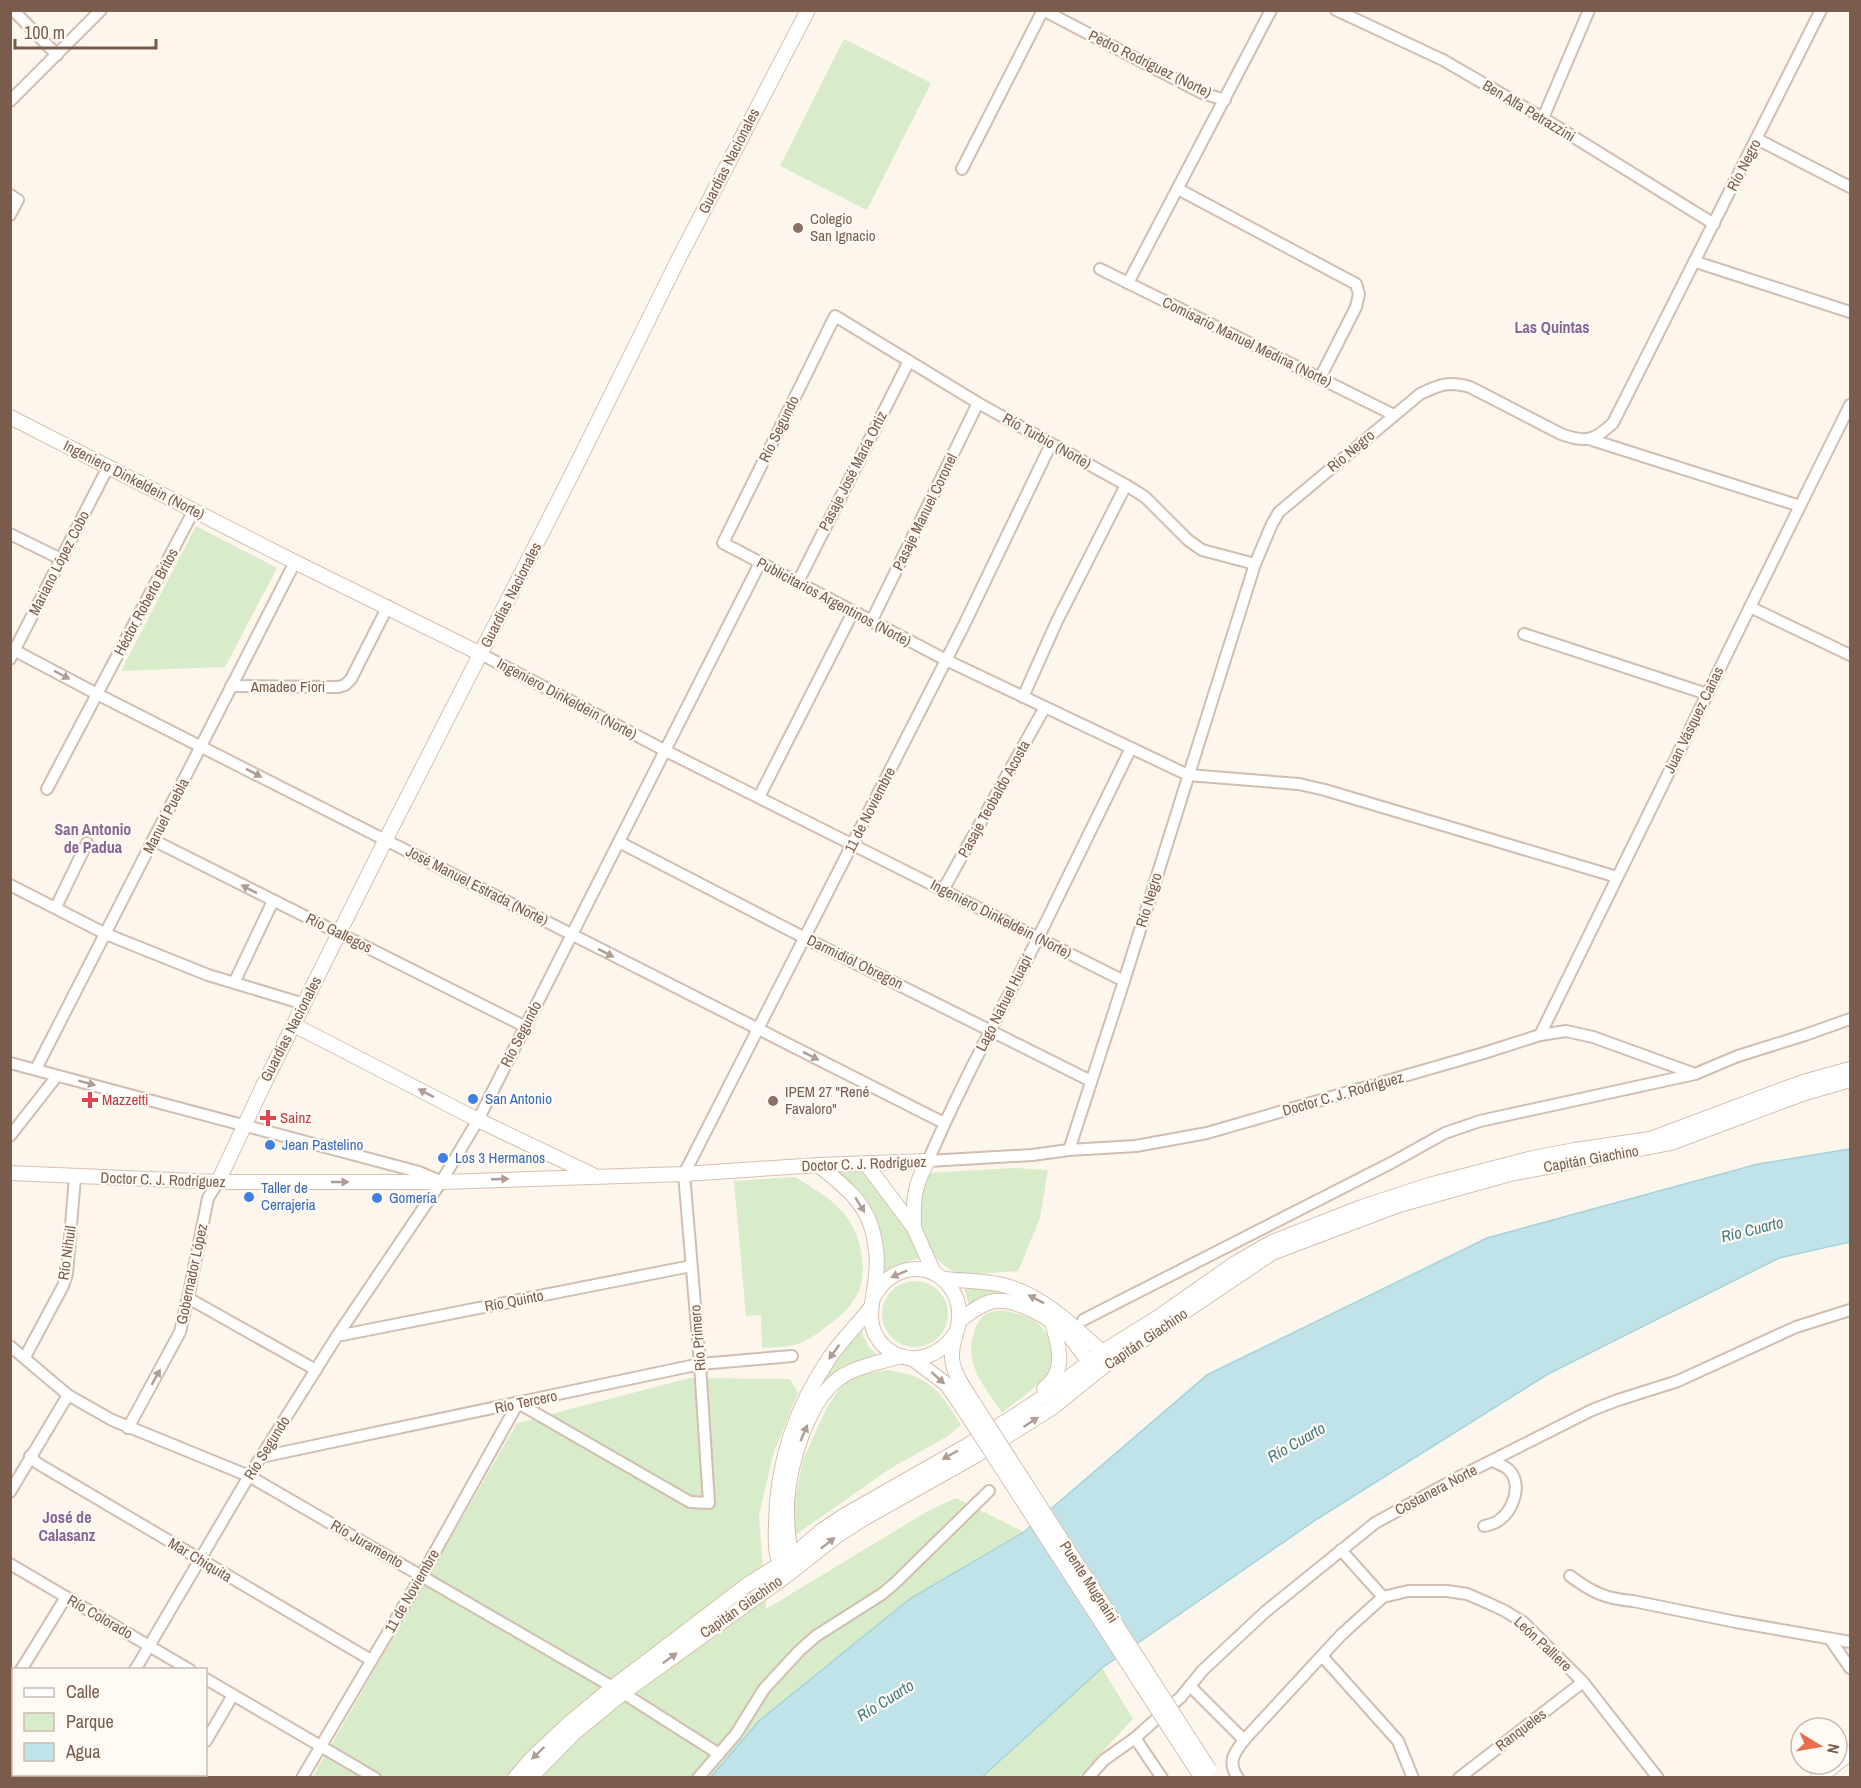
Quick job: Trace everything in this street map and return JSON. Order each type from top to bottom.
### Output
[{"type":"main road","name":"Guardias Nacionales","points":[[218,1182],[386,840],[680,256],[808,10]]},
{"type":"main road","name":"Ingeniero Dinkeldein (Norte)","points":[[10,417],[481,654]]},
{"type":"main road","points":[[294,1025],[478,1120],[595,1176]]},
{"type":"main road","name":"Capitán Giachino","points":[[787,1565],[821,1531],[845,1515],[1013,1417],[1102,1352],[1272,1242],[1318,1223],[1429,1185],[1575,1149],[1650,1139],[1803,1082],[1851,1070]]},
{"type":"main road","name":"Capitán Giachino","points":[[515,1778],[549,1742],[618,1690],[747,1585],[838,1536],[863,1519],[1036,1419],[1104,1366],[1272,1253],[1398,1205],[1510,1174],[1671,1143],[1804,1093],[1851,1080]]},
{"type":"main road","points":[[914,1228],[913,1203],[919,1176],[928,1161]]},
{"type":"main road","name":"Doctor C. J. Rodríguez","points":[[10,1173],[218,1182],[441,1182],[928,1161]]},
{"type":"main road","points":[[866,1164],[914,1228],[939,1276],[951,1287],[957,1298],[960,1309],[952,1355],[954,1370],[964,1399]]},
{"type":"main road","points":[[818,1165],[851,1192],[860,1203],[870,1224],[876,1249],[871,1320],[874,1332],[890,1351],[907,1358],[964,1399]]},
{"type":"main road","points":[[920,1269],[939,1276],[1002,1285],[1039,1299],[1054,1309],[1102,1352],[1104,1366],[1090,1362],[1066,1333],[1052,1322],[1025,1307],[996,1301],[972,1311],[958,1326],[944,1348],[925,1358],[907,1358],[862,1367],[846,1374],[835,1382],[818,1401],[802,1435],[794,1460],[787,1500],[787,1565],[776,1546],[778,1486],[790,1434],[801,1407],[829,1359],[843,1340],[860,1324],[880,1285],[891,1276],[905,1270],[920,1269]]},
{"type":"main road","points":[[1013,1417],[1053,1381],[1058,1369],[1060,1358],[1058,1341],[1052,1322]]},
{"type":"main road","name":"Puente Mugnaini","points":[[964,1399],[1206,1775]]},
{"type":"main road","name":"Capitán Giachino","points":[[530,1778],[618,1690]]},
{"type":"street","points":[[13,10],[57,55]]},
{"type":"street","points":[[10,101],[100,10]]},
{"type":"street","points":[[963,169],[1043,10]]},
{"type":"street","name":"Pedro Rodríguez (Norte)","points":[[1043,10],[1202,93],[1225,100]]},
{"type":"street","points":[[1128,283],[1271,10]]},
{"type":"street","name":"Ben Alfa Petrazzini","points":[[1336,10],[1443,60],[1543,118],[1714,224]]},
{"type":"street","points":[[1543,118],[1589,10]]},
{"type":"street","name":"Río Negro","points":[[1069,1150],[1255,564],[1279,512],[1420,394],[1441,384],[1454,383],[1470,387],[1575,439],[1592,440],[1614,423],[1821,10]]},
{"type":"street","points":[[1757,139],[1851,187]]},
{"type":"street","points":[[1178,189],[1356,284],[1359,294],[1356,307],[1320,378]]},
{"type":"street","points":[[10,215],[14,198]]},
{"type":"street","points":[[1696,261],[1851,312]]},
{"type":"street","name":"Comisario Manuel Medina (Norte)","points":[[1100,269],[1394,415]]},
{"type":"street","name":"Río Turbio (Norte)","points":[[835,316],[978,403],[1126,484],[1145,497],[1188,540],[1202,550],[1255,564]]},
{"type":"street","name":"Río Segundo","points":[[723,543],[835,316]]},
{"type":"street","name":"Pasaje José María Ortiz","points":[[798,582],[909,361]]},
{"type":"street","name":"Pasaje Manuel Coronel","points":[[871,622],[978,403]]},
{"type":"street","name":"Juan Vásquez Cañas","points":[[1540,1035],[1800,506],[1846,423],[1851,405]]},
{"type":"street","points":[[1592,440],[1800,506]]},
{"type":"street","name":"11 de Noviembre","points":[[684,1173],[964,625],[1051,444]]},
{"type":"street","name":"Mariano López Cobo","points":[[12,652],[108,467]]},
{"type":"street","points":[[1023,697],[1126,484]]},
{"type":"street","name":"Héctor Roberto Britos","points":[[47,789],[194,510]]},
{"type":"street","points":[[10,534],[61,559]]},
{"type":"street","name":"Publicitarios Argentinos (Norte)","points":[[723,543],[946,660],[1188,775]]},
{"type":"street","name":"Manuel Puebla","points":[[36,1069],[295,562]]},
{"type":"street","name":"Río Segundo","points":[[136,1668],[249,1476],[337,1336],[441,1182],[478,1120],[760,563]]},
{"type":"street","name":"Amadeo Fiori","points":[[231,686],[338,687],[345,685],[351,679],[387,606]]},
{"type":"street","points":[[1750,607],[1851,655]]},
{"type":"street","points":[[759,797],[853,612]]},
{"type":"street","points":[[1524,634],[1707,694]]},
{"type":"street","name":"José Manuel Estrada (Norte)","points":[[12,652],[202,746],[944,1123]]},
{"type":"street","name":"Ingeniero Dinkeldein (Norte)","points":[[481,654],[666,751],[1124,981]]},
{"type":"street","name":"Pasaje Teobaldo Acosta","points":[[943,890],[1046,707]]},
{"type":"street","name":"Lago Nahuel Huapí","points":[[928,1161],[990,1029],[1131,748]]},
{"type":"street","points":[[1188,775],[1299,784],[1325,790],[1617,877]]},
{"type":"street","name":"Río Gallegos","points":[[153,840],[524,1026]]},
{"type":"street","name":"Darmidiol Obregon","points":[[619,842],[1091,1081]]},
{"type":"street","points":[[56,908],[87,843]]},
{"type":"street","points":[[10,885],[106,934],[208,975],[304,1004]]},
{"type":"street","points":[[234,983],[273,901]]},
{"type":"street","points":[[1083,1320],[1445,1133],[1480,1121],[1695,1074],[1738,1056],[1851,1019]]},
{"type":"street","name":"Doctor C. J. Rodríguez","points":[[928,1161],[1136,1146],[1207,1133],[1540,1035],[1566,1031],[1593,1037],[1695,1074]]},
{"type":"street","points":[[10,1063],[419,1172],[441,1182]]},
{"type":"street","points":[[10,1136],[57,1076]]},
{"type":"street","name":"Río Primero","points":[[518,1403],[690,1502],[709,1503],[684,1173]]},
{"type":"street","name":"Río Nihuil","points":[[25,1357],[63,1286],[67,1274],[75,1176]]},
{"type":"street","name":"Gobernador López","points":[[128,1428],[180,1332],[208,1198],[218,1182]]},
{"type":"street","name":"Río Quinto","points":[[337,1336],[691,1266]]},
{"type":"street","points":[[188,1298],[316,1370]]},
{"type":"street","name":"Costanera Norte","points":[[1088,1778],[1104,1760],[1135,1738],[1181,1697],[1203,1670],[1265,1612],[1383,1518],[1592,1410],[1678,1381],[1796,1328],[1851,1310]]},
{"type":"street","name":"Río Juramento","points":[[10,1346],[68,1395],[128,1428],[249,1476],[618,1690],[719,1754]]},
{"type":"street","name":"Río Tercero","points":[[261,1457],[700,1364],[792,1356]]},
{"type":"street","points":[[10,1492],[68,1395]]},
{"type":"street","name":"11 de Noviembre","points":[[302,1778],[422,1575],[518,1403]]},
{"type":"street","name":"Mar Chiquita","points":[[30,1456],[37,1463],[371,1660]]},
{"type":"street","points":[[1484,1526],[1498,1521],[1514,1501],[1514,1478],[1508,1469],[1492,1461]]},
{"type":"street","points":[[698,1778],[736,1734],[764,1689],[799,1651],[816,1636],[896,1583],[989,1491]]},
{"type":"street","points":[[1238,1778],[1231,1765],[1233,1756],[1244,1740],[1322,1656],[1383,1597],[1341,1550]]},
{"type":"street","name":"Río Colorado","points":[[10,1564],[187,1668]]},
{"type":"street","points":[[1570,1576],[1592,1592],[1610,1598],[1851,1642]]},
{"type":"street","name":"León Palliere","points":[[1383,1597],[1408,1591],[1447,1591],[1467,1594],[1523,1622],[1583,1682],[1658,1778]]},
{"type":"street","points":[[22,1668],[66,1597]]},
{"type":"street","points":[[1830,1639],[1851,1668]]},
{"type":"street","points":[[1322,1656],[1398,1741],[1413,1778]]},
{"type":"street","points":[[207,1680],[375,1778]]},
{"type":"street","name":"Ranqueles","points":[[1459,1778],[1583,1682]]},
{"type":"street","points":[[1190,1686],[1244,1740]]},
{"type":"street","points":[[207,1739],[233,1695]]},
{"type":"street","points":[[1135,1738],[1162,1778]]},
{"type":"green space","points":[[844,39],[931,83],[867,210],[780,166]]},
{"type":"green space","points":[[196,526],[277,568],[225,667],[121,671]]},
{"type":"green space","points":[[1014,1168],[1048,1170],[1040,1218],[1018,1271],[963,1274],[945,1266],[932,1252],[920,1223],[920,1204],[926,1173]]},
{"type":"green space","points":[[862,1170],[887,1202],[921,1258],[883,1272],[867,1204],[851,1184],[835,1171]]},
{"type":"green space","points":[[795,1177],[828,1198],[848,1219],[853,1227],[861,1253],[862,1281],[849,1306],[815,1335],[794,1345],[762,1348],[761,1315],[746,1316],[734,1181]]},
{"type":"green space","points":[[915,1281],[928,1284],[938,1291],[945,1301],[948,1314],[945,1327],[938,1337],[928,1344],[915,1347],[902,1344],[892,1337],[885,1327],[882,1314],[885,1301],[892,1291],[902,1284]]},
{"type":"green space","points":[[964,1287],[986,1287],[1010,1291],[1052,1316],[980,1300],[969,1305]]},
{"type":"green space","points":[[1001,1310],[1028,1317],[1041,1326],[1049,1341],[1053,1360],[1051,1371],[1046,1378],[1002,1413],[978,1375],[971,1354],[971,1344],[978,1322],[987,1314]]},
{"type":"green space","points":[[861,1330],[868,1346],[879,1357],[852,1363],[833,1374],[820,1389],[800,1427],[800,1415],[843,1347]]},
{"type":"green space","points":[[887,1370],[914,1376],[924,1381],[946,1402],[961,1425],[948,1436],[891,1468],[794,1536],[794,1504],[803,1460],[827,1407],[842,1385],[856,1376]]},
{"type":"green space","points":[[690,1378],[790,1379],[798,1393],[773,1455],[759,1516],[766,1609],[928,1511],[956,1498],[1024,1532],[911,1598],[759,1721],[710,1777],[312,1778],[517,1423]]},
{"type":"green space","points":[[1102,1668],[1133,1719],[1079,1777],[982,1778]]},
{"type":"water","name":"Río Cuarto","points":[[1850,1149],[1850,1242],[1779,1258],[1548,1374],[1317,1519],[1102,1668],[982,1777],[710,1778],[759,1721],[911,1598],[1024,1532],[1207,1375],[1487,1238],[1758,1164]]},
{"type":"place","name":"Colegio San Ignacio","points":[[798,228]]},
{"type":"place","name":"San Antonio","points":[[473,1099]]},
{"type":"place","name":"Mazzetti","points":[[90,1100]]},
{"type":"place","name":"IPEM 27 \"René Favaloro\"","points":[[773,1101]]},
{"type":"place","name":"Sainz","points":[[268,1118]]},
{"type":"place","name":"Jean Pastelino","points":[[270,1145]]},
{"type":"place","name":"Los 3 Hermanos","points":[[443,1158]]},
{"type":"place","name":"Taller de Cerrajeria","points":[[249,1197]]},
{"type":"place","name":"Gomería","points":[[377,1198]]},
{"type":"district","name":"Las Quintas","points":[[1552,327]]},
{"type":"district","name":"San Antonio de Padua","points":[[93,838]]},
{"type":"district","name":"José de Calasanz","points":[[67,1526]]}]
